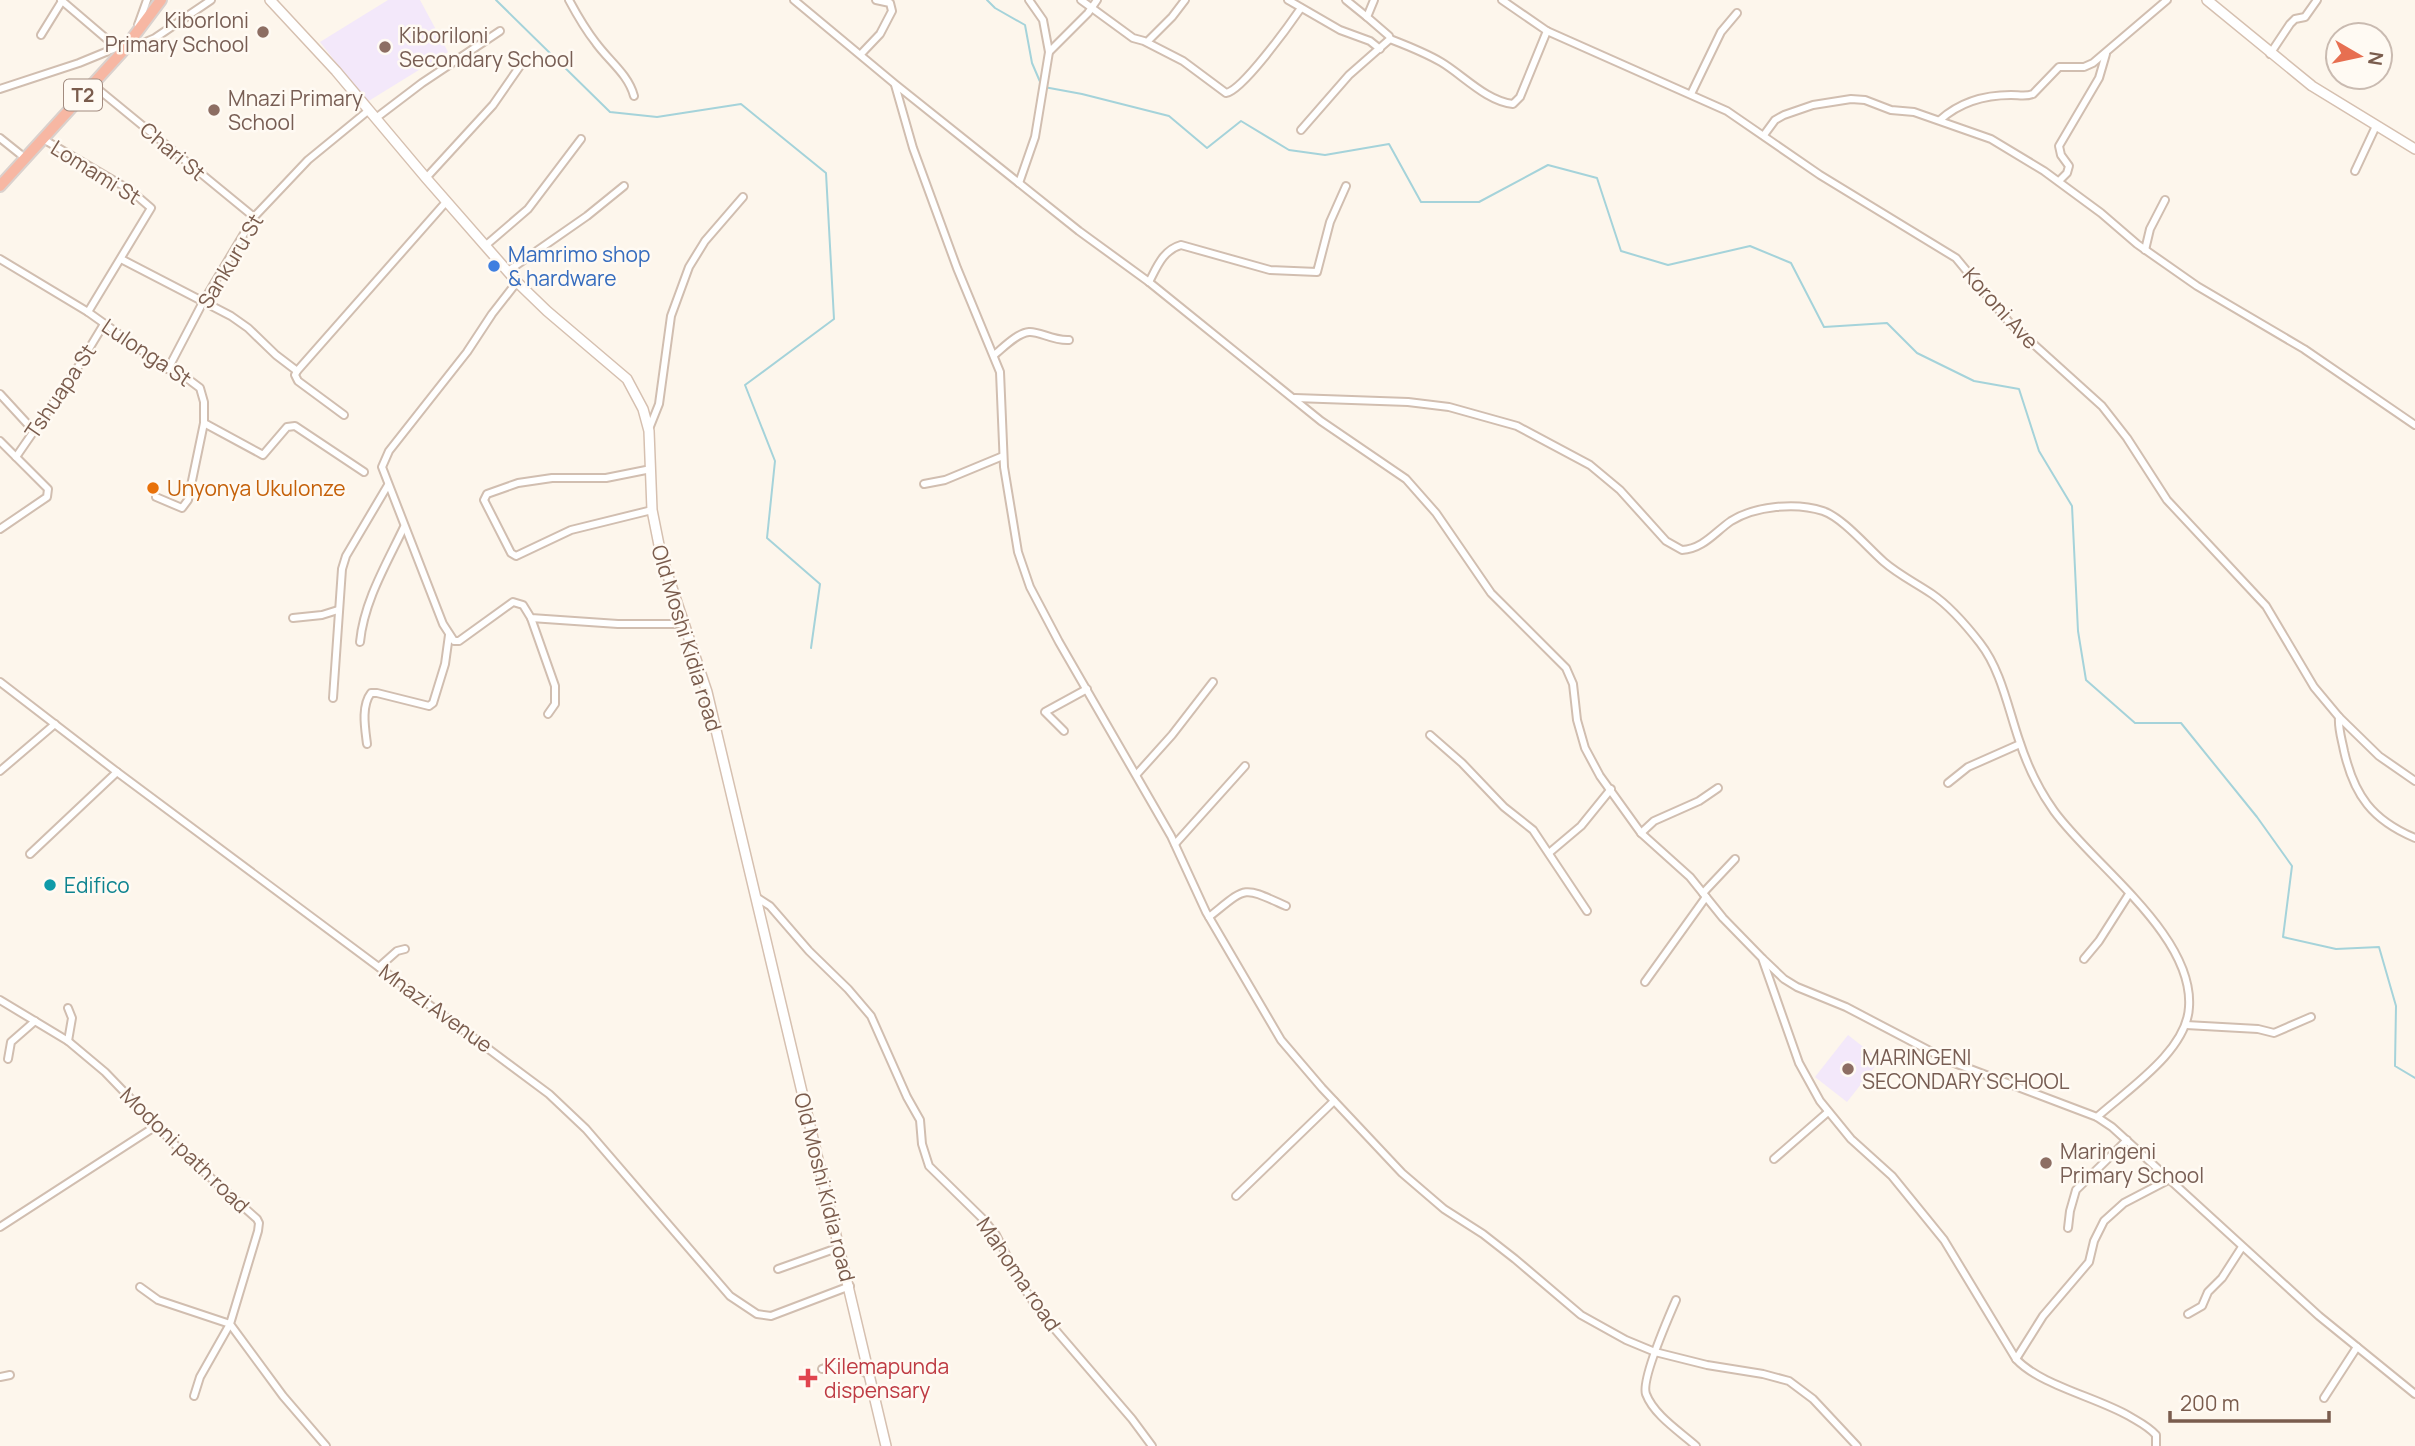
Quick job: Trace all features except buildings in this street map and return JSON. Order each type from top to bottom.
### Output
[{"type":"highway","name":"T2","points":[[0,186],[93,85],[120,50],[134,38],[161,0]]},
{"type":"street","points":[[41,35],[62,0],[120,50]]},
{"type":"street","points":[[134,38],[147,0]]},
{"type":"street","points":[[0,89],[155,38],[211,0]]},
{"type":"street","name":"Old Moshi Kidia road","points":[[270,0],[336,71],[517,282],[627,379],[643,409],[649,431],[652,510],[661,555],[707,692],[887,1446]]},
{"type":"street","points":[[569,0],[597,45],[627,78],[634,96]]},
{"type":"street","points":[[794,0],[895,84],[1079,231],[1149,282],[1251,366],[1338,433],[1406,479],[1436,513],[1491,593],[1566,668],[1573,684],[1577,720],[1585,748],[1594,766],[1641,832],[1681,868],[1779,975],[1797,987],[1846,1007],[1949,1061],[2096,1117],[2112,1127],[2242,1247],[2357,1348],[2415,1394]]},
{"type":"street","points":[[861,54],[880,34],[891,15],[890,3],[876,0]]},
{"type":"street","points":[[1019,183],[1035,137],[1049,52],[1043,20],[1028,0]]},
{"type":"street","points":[[1081,0],[1133,38],[1147,42],[1183,61],[1221,91],[1230,93],[1268,51],[1301,8]]},
{"type":"street","points":[[1049,52],[1097,0]]},
{"type":"street","points":[[1147,42],[1185,0]]},
{"type":"street","points":[[1288,0],[1340,30],[1366,38],[1380,49]]},
{"type":"street","points":[[1346,0],[1389,35],[1390,39],[1416,49],[1454,70],[1473,86],[1513,104],[1520,97],[1546,31]]},
{"type":"street","points":[[1367,17],[1374,0]]},
{"type":"street","name":"Koroni Ave","points":[[1502,0],[1546,31],[1727,111],[1820,175],[1956,258],[2009,322],[2041,353],[2089,392],[2116,423],[2167,500],[2266,606],[2314,687],[2339,718],[2379,756],[2415,781]]},
{"type":"street","points":[[1940,120],[1958,106],[1973,100],[2009,95],[2031,96],[2056,68],[2087,66],[2167,0]]},
{"type":"street","points":[[2207,0],[2312,86],[2415,149]]},
{"type":"street","points":[[2270,54],[2290,24],[2295,19],[2305,17],[2317,0]]},
{"type":"street","points":[[1691,94],[1721,32],[1737,13]]},
{"type":"street","name":"Sankuru St","points":[[168,369],[203,302],[254,217],[307,160],[372,114],[500,31]]},
{"type":"street","points":[[1301,130],[1349,75],[1390,39]]},
{"type":"street","points":[[2059,181],[2069,169],[2059,146],[2099,78],[2106,53]]},
{"type":"street","points":[[426,178],[493,106],[520,66]]},
{"type":"street","points":[[895,84],[914,148],[957,268],[995,355],[1002,383],[1003,456],[1016,540],[1030,587],[1175,844],[1209,917],[1281,1040],[1402,1173],[1444,1209],[1515,1259],[1581,1315],[1655,1352],[1789,1381],[1813,1399],[1857,1446]]},
{"type":"street","name":"Chari St","points":[[93,85],[254,217]]},
{"type":"street","points":[[1764,135],[1775,120],[1788,114],[1813,105],[1851,99],[1865,100],[1891,110],[1914,112],[1998,142],[2059,181],[2145,250],[2197,286],[2304,349],[2415,425]]},
{"type":"street","points":[[2355,171],[2376,126]]},
{"type":"street","points":[[0,138],[25,158]]},
{"type":"street","name":"Lomami St","points":[[43,139],[130,190],[151,208],[88,312]]},
{"type":"street","points":[[485,246],[528,209],[581,139]]},
{"type":"street","points":[[508,271],[625,186]]},
{"type":"street","points":[[1149,282],[1163,257],[1181,245],[1270,270],[1317,272],[1330,222],[1346,186]]},
{"type":"street","points":[[649,431],[659,404],[671,316],[689,267],[705,241],[743,197]]},
{"type":"street","points":[[2145,250],[2150,229],[2165,200]]},
{"type":"street","points":[[344,415],[298,382],[295,375],[345,314],[446,202]]},
{"type":"street","name":"Lulonga St","points":[[0,259],[88,312],[168,369],[200,388],[204,402],[204,423],[192,485],[185,506],[178,507],[156,497]]},
{"type":"street","points":[[121,259],[248,328],[297,371]]},
{"type":"street","points":[[517,282],[467,352],[389,451],[382,467],[404,527],[449,635],[454,641],[459,641],[513,602],[523,605],[531,618],[555,685],[555,704],[548,714]]},
{"type":"street","name":"Tshuapa St","points":[[16,457],[104,324]]},
{"type":"street","points":[[995,355],[1026,332],[1058,341],[1069,340]]},
{"type":"street","points":[[0,394],[34,431]]},
{"type":"street","points":[[1295,398],[1408,402],[1449,407],[1517,426],[1590,465],[1620,490],[1665,541],[1682,550],[1699,546],[1735,519],[1760,510],[1797,507],[1827,512],[1886,564],[1931,594],[1960,619],[1989,655],[2020,744],[2040,789],[2054,810],[2167,939],[2181,966],[2189,993],[2190,1008],[2186,1025],[2177,1042],[2096,1117]]},
{"type":"street","points":[[204,423],[262,455],[287,427],[295,426],[364,472]]},
{"type":"street","points":[[0,441],[49,493],[0,529]]},
{"type":"street","points":[[924,484],[945,480],[1003,456]]},
{"type":"street","points":[[652,468],[606,478],[552,478],[518,483],[487,494],[484,499],[511,554],[516,556],[571,530],[652,510]]},
{"type":"street","points":[[333,698],[339,582],[346,556],[388,485]]},
{"type":"street","points":[[360,642],[372,596],[404,527]]},
{"type":"street","points":[[293,618],[338,610]]},
{"type":"street","points":[[531,618],[618,624],[685,624]]},
{"type":"street","points":[[368,744],[365,725],[367,697],[371,693],[377,693],[421,705],[433,704],[445,664],[449,635]]},
{"type":"street","name":"Mnazi Avenue","points":[[0,682],[117,772],[525,1074],[586,1129],[719,1285],[741,1305],[757,1314],[771,1316],[850,1286]]},
{"type":"street","points":[[1137,775],[1172,736],[1213,682]]},
{"type":"street","points":[[1064,731],[1045,712],[1087,689]]},
{"type":"street","points":[[2339,718],[2346,760],[2356,789],[2376,815],[2415,838]]},
{"type":"street","points":[[0,771],[55,724]]},
{"type":"street","points":[[1430,735],[1462,763],[1504,807],[1533,830],[1587,911]]},
{"type":"street","points":[[1948,783],[1968,767],[2020,744]]},
{"type":"street","points":[[1175,844],[1245,766]]},
{"type":"street","points":[[30,855],[117,772]]},
{"type":"street","points":[[1641,832],[1663,817],[1683,810],[1708,796],[1717,788]]},
{"type":"street","points":[[1549,853],[1581,826],[1611,789]]},
{"type":"street","points":[[1645,982],[1704,895],[1735,859]]},
{"type":"street","points":[[1209,917],[1244,891],[1252,891],[1286,906]]},
{"type":"street","points":[[2084,958],[2099,941],[2129,894]]},
{"type":"street","name":"Mahoma road","points":[[756,897],[770,906],[871,1016],[920,1120],[922,1144],[929,1166],[990,1227],[1005,1248],[1022,1285],[1040,1312],[1152,1446]]},
{"type":"street","points":[[379,967],[397,951],[405,949]]},
{"type":"street","points":[[1762,958],[1799,1063],[1828,1112],[1851,1139],[1892,1176],[1944,1240],[2016,1359],[2032,1373],[2109,1405],[2144,1424],[2156,1435],[2156,1446]]},
{"type":"street","name":"Modoni path road","points":[[0,1000],[68,1041],[105,1072],[156,1126],[260,1223],[230,1324]]},
{"type":"street","points":[[68,1008],[72,1018],[68,1041]]},
{"type":"street","points":[[2186,1025],[2258,1029],[2274,1033],[2311,1017]]},
{"type":"street","points":[[8,1059],[11,1042],[35,1021]]},
{"type":"street","points":[[1236,1196],[1334,1101]]},
{"type":"street","points":[[1774,1159],[1828,1112]]},
{"type":"street","points":[[0,1227],[156,1126]]},
{"type":"street","points":[[2068,1228],[2076,1190],[2127,1140]]},
{"type":"street","points":[[2016,1359],[2043,1316],[2090,1262],[2094,1241],[2104,1221],[2124,1203],[2170,1179]]},
{"type":"street","points":[[778,1269],[840,1247]]},
{"type":"street","points":[[2188,1314],[2202,1306],[2208,1292],[2222,1278],[2242,1247]]},
{"type":"street","points":[[141,1287],[158,1300],[230,1324],[283,1396],[326,1446]]},
{"type":"street","points":[[1676,1300],[1655,1352],[1645,1382],[1645,1392],[1658,1412],[1696,1446]]},
{"type":"street","points":[[194,1396],[200,1377],[230,1324]]},
{"type":"street","points":[[2324,1398],[2357,1348]]},
{"type":"street","points":[[822,1369],[851,1365],[870,1376]]},
{"type":"street","points":[[0,1377],[10,1375]]},
{"type":"shaded area","name":"Kiboriloni Secondary School","points":[[388,0],[420,0],[448,52],[367,102],[320,42]]},
{"type":"shaded area","name":"MARINGENI SECONDARY SCHOOL","points":[[1848,1035],[1880,1060],[1847,1102],[1815,1077]]},
{"type":"waterway","points":[[496,0],[610,112],[657,117],[741,104],[826,173],[834,319],[745,385],[775,461],[767,538],[820,584],[811,648]]},
{"type":"waterway","points":[[987,0],[995,8],[1025,25],[1032,63],[1041,84]]},
{"type":"waterway","points":[[1044,87],[1169,116],[1207,148],[1241,121],[1289,150],[1325,155],[1389,144],[1421,202],[1479,202],[1548,165],[1597,178],[1621,251],[1668,265],[1750,246],[1791,263],[1824,327],[1887,323],[1917,353],[1974,381],[2019,389],[2039,451],[2072,506],[2078,631],[2086,680],[2135,723],[2181,723],[2257,817],[2292,866],[2283,937],[2336,949],[2379,947],[2396,1006],[2395,1066],[2415,1078]]},
{"type":"place","name":"Kiborloni Primary School","points":[[263,32]]},
{"type":"place","name":"Kiboriloni Secondary School","points":[[385,47]]},
{"type":"place","name":"Mnazi Primary School","points":[[214,110]]},
{"type":"place","name":"Mamrimo shop & hardware","points":[[494,266]]},
{"type":"place","name":"Unyonya Ukulonze","points":[[153,488]]},
{"type":"place","name":"Edifico","points":[[50,885]]},
{"type":"place","name":"MARINGENI SECONDARY SCHOOL","points":[[1848,1069]]},
{"type":"place","name":"Maringeni Primary School","points":[[2046,1163]]},
{"type":"place","name":"Kilemapunda dispensary","points":[[808,1378]]}]
